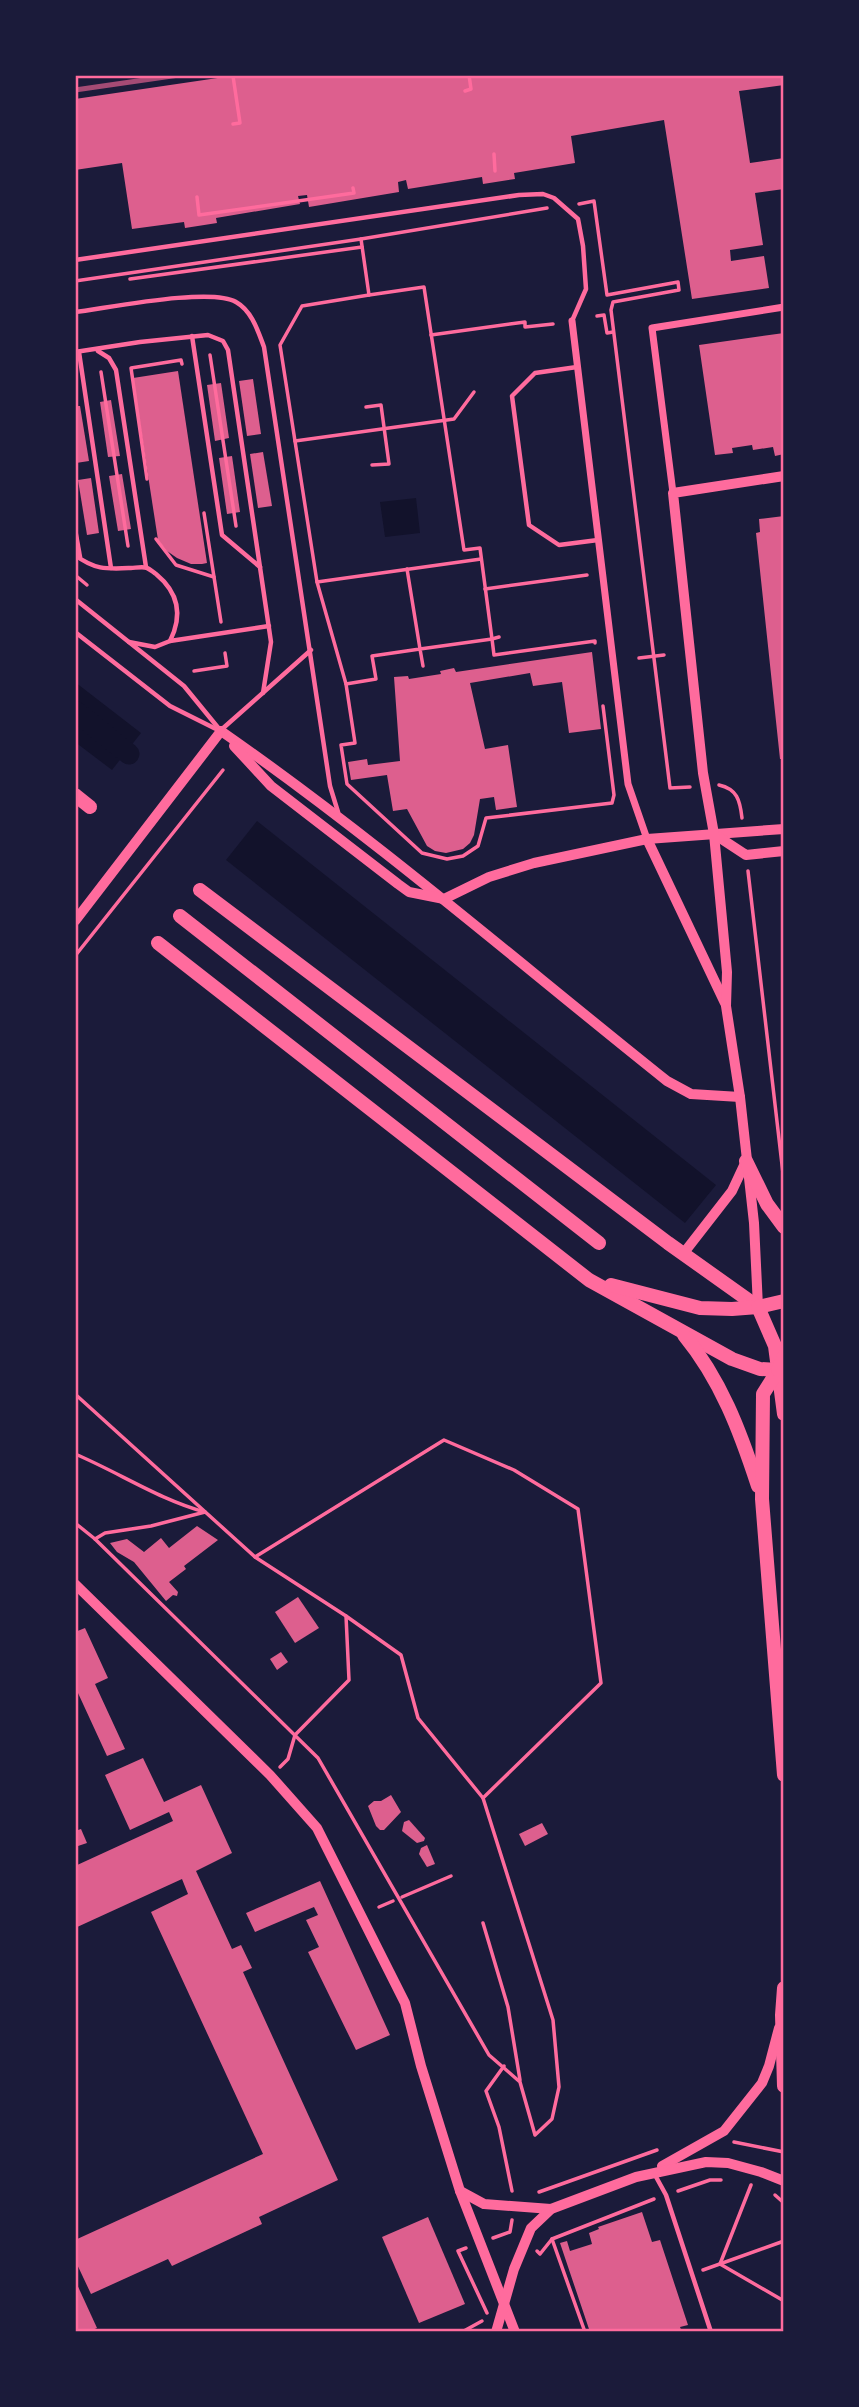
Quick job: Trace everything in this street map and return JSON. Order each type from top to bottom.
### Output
[{"type":"main road","points":[[75,794],[90,807]]},
{"type":"main road","points":[[200,890],[683,1254],[758,1307],[782,1365],[784,1414]]},
{"type":"main road","points":[[180,916],[600,1243]]},
{"type":"main road","points":[[159,943],[589,1279],[732,1359],[760,1369],[782,1365]]},
{"type":"main road","points":[[746,1161],[767,1204],[784,1227]]},
{"type":"main road","points":[[589,1279],[700,1308],[758,1307],[784,1301]]},
{"type":"main road","points":[[679,1329],[700,1355],[738,1426],[762,1499]]},
{"type":"main road","points":[[782,1365],[763,1394],[762,1499],[784,1775]]},
{"type":"main road","points":[[784,1988],[784,2086]]},
{"type":"street","points":[[758,1307],[754,1223],[740,1097],[726,1006],[727,972],[714,834],[703,774],[673,493],[652,328],[784,307]]},
{"type":"street","points":[[572,321],[628,785],[647,839],[726,1006]]},
{"type":"street","points":[[673,493],[784,476]]},
{"type":"street","points":[[221,731],[271,786],[398,884],[409,892],[444,899],[489,877],[534,863],[647,839],[784,829]]},
{"type":"street","points":[[221,731],[282,774],[444,899],[667,1081],[691,1094],[740,1097]]},
{"type":"street","points":[[75,920],[221,731]]},
{"type":"street","points":[[714,834],[746,855],[784,851]]},
{"type":"street","points":[[683,1254],[732,1191],[746,1161]]},
{"type":"street","points":[[75,1584],[270,1775],[317,1828],[405,2003],[421,2066],[460,2191],[515,2332]]},
{"type":"street","points":[[496,2332],[514,2269],[531,2228],[551,2209],[653,2171],[724,2131],[762,2083],[782,2015]]},
{"type":"street","points":[[653,2171],[706,2162],[728,2163],[784,2181]]},
{"type":"street","points":[[460,2191],[484,2204],[551,2209]]},
{"type":"lane","points":[[75,260],[542,194],[554,198],[578,219],[586,289],[572,321]]},
{"type":"lane","points":[[75,312],[206,295],[236,301],[251,316],[264,347],[330,786],[340,821]]},
{"type":"lane","points":[[111,569],[77,352],[192,336],[216,337],[223,341],[228,350],[269,626],[271,642],[263,693]]},
{"type":"lane","points":[[192,336],[222,535],[260,568]]},
{"type":"lane","points":[[96,350],[109,358],[116,370],[146,567]]},
{"type":"lane","points":[[578,367],[535,373],[512,396],[528,525],[559,545],[599,540]]},
{"type":"lane","points":[[75,529],[77,556],[89,566],[111,569],[146,567],[163,580],[177,599],[177,618],[170,641]]},
{"type":"lane","points":[[75,599],[184,686],[221,731]]},
{"type":"lane","points":[[129,642],[155,647],[170,641],[269,626]]},
{"type":"lane","points":[[75,632],[170,706],[221,731]]},
{"type":"lane","points":[[221,731],[311,650]]},
{"type":"lane","points":[[653,2171],[666,2195],[711,2332]]},
{"type":"path","points":[[465,91],[471,89],[469,75]]},
{"type":"path","points":[[233,76],[240,123],[233,124]]},
{"type":"path","points":[[494,154],[495,171]]},
{"type":"path","points":[[197,197],[199,215],[354,193],[353,188]]},
{"type":"path","points":[[594,201],[607,295],[678,282],[679,290],[613,302],[611,305],[670,788]]},
{"type":"path","points":[[75,281],[544,209]]},
{"type":"path","points":[[361,239],[369,295]]},
{"type":"path","points":[[130,279],[362,247]]},
{"type":"path","points":[[597,654],[595,641],[494,655],[480,548],[464,551],[424,287],[302,306],[280,345],[317,582],[346,684],[355,743],[341,745],[347,784],[422,853],[447,859],[463,856],[478,846],[486,818],[612,803],[614,796],[603,705]]},
{"type":"path","points":[[597,316],[604,315],[607,333],[613,332]]},
{"type":"path","points":[[432,335],[525,322],[525,327],[553,324]]},
{"type":"path","points":[[211,355],[236,526]]},
{"type":"path","points":[[148,489],[131,368],[181,360],[183,373]]},
{"type":"path","points":[[101,372],[128,546]]},
{"type":"path","points":[[295,441],[454,419],[474,391]]},
{"type":"path","points":[[366,407],[382,405],[389,464],[373,465]]},
{"type":"path","points":[[203,504],[221,626]]},
{"type":"path","points":[[154,529],[156,542],[176,565],[214,577]]},
{"type":"path","points":[[317,582],[481,559]]},
{"type":"path","points":[[407,569],[423,666]]},
{"type":"path","points":[[75,575],[87,584]]},
{"type":"path","points":[[485,589],[587,575]]},
{"type":"path","points":[[346,684],[376,679],[372,656],[499,638]]},
{"type":"path","points":[[194,671],[227,666],[225,653]]},
{"type":"path","points":[[639,658],[664,655]]},
{"type":"path","points":[[75,956],[223,770]]},
{"type":"path","points":[[721,785],[737,794],[741,807]]},
{"type":"path","points":[[747,866],[784,1182]]},
{"type":"path","points":[[75,1394],[255,1557],[401,1655],[418,1718],[483,1798],[553,2020],[559,2087],[552,2119],[535,2135],[520,2082],[508,2007],[483,1923]]},
{"type":"path","points":[[255,1557],[444,1440],[514,1470],[578,1509],[601,1683],[483,1798]]},
{"type":"path","points":[[75,1454],[184,1506],[205,1512]]},
{"type":"path","points":[[94,1539],[105,1533],[151,1526],[205,1512]]},
{"type":"path","points":[[75,1524],[94,1539],[318,1758],[489,2055],[520,2082]]},
{"type":"path","points":[[270,1775],[288,1759],[295,1735],[349,1680],[346,1616]]},
{"type":"path","points":[[402,1897],[451,1876]]},
{"type":"path","points":[[379,1907],[393,1901]]},
{"type":"path","points":[[504,2066],[486,2091],[499,2127],[512,2191]]},
{"type":"path","points":[[724,2131],[734,2143],[784,2152]]},
{"type":"path","points":[[462,2332],[488,2317],[458,2251],[510,2232],[513,2196],[529,2196],[657,2150]]},
{"type":"path","points":[[720,2264],[751,2185]]},
{"type":"path","points":[[540,2254],[552,2239],[585,2332]]},
{"type":"path","points":[[692,2273],[784,2241]]},
{"type":"path","points":[[720,2264],[784,2301]]},
{"type":"shaded area","points":[[416,498],[420,533],[385,537],[380,502]]},
{"type":"shaded area","points":[[75,682],[141,733],[112,770],[75,742]]},
{"type":"shaded area","points":[[257,821],[716,1185],[685,1223],[226,860]]},
{"type":"building","points":[[238,75],[784,75],[784,85],[739,91],[750,163],[784,158],[784,189],[755,193],[763,245],[730,250],[731,261],[764,256],[769,288],[692,299],[664,120],[571,136],[575,163],[514,173],[515,179],[483,184],[482,177],[408,189],[406,180],[398,182],[399,192],[309,207],[307,195],[298,196],[300,204],[216,218],[217,223],[185,228],[184,222],[132,229],[122,163],[75,170],[75,99]]},
{"type":"building","points":[[784,333],[784,454],[775,456],[773,447],[753,450],[752,445],[732,448],[733,453],[715,455],[699,345]]},
{"type":"building","points":[[178,371],[207,563],[202,564],[191,564],[177,558],[158,540],[133,378]]},
{"type":"building","points":[[253,379],[261,434],[247,436],[239,381]]},
{"type":"building","points":[[221,383],[229,438],[215,441],[207,385]]},
{"type":"building","points":[[111,400],[120,456],[108,457],[100,402]]},
{"type":"building","points":[[75,406],[80,406],[89,461],[76,463]]},
{"type":"building","points":[[263,452],[272,506],[258,508],[250,454]]},
{"type":"building","points":[[232,456],[240,512],[227,514],[219,458]]},
{"type":"building","points":[[122,474],[131,529],[118,531],[109,476]]},
{"type":"building","points":[[91,478],[99,533],[87,535],[78,480]]},
{"type":"building","points":[[784,516],[784,759],[780,759],[756,533],[760,532],[759,519]]},
{"type":"building","points":[[592,652],[601,729],[569,733],[562,682],[533,686],[530,673],[470,683],[485,749],[508,745],[517,807],[496,810],[494,797],[480,799],[474,835],[463,849],[446,853],[427,846],[407,809],[393,811],[387,775],[351,780],[348,762],[367,759],[368,765],[400,761],[394,677],[408,676],[409,679],[441,674],[440,671],[454,668],[456,672]]},
{"type":"building","points":[[197,1526],[218,1540],[184,1566],[186,1569],[169,1582],[178,1592],[177,1596],[173,1595],[166,1601],[134,1562],[117,1552],[110,1543],[127,1539],[144,1552],[161,1538],[169,1548]]},
{"type":"building","points":[[298,1597],[319,1628],[295,1643],[275,1612]]},
{"type":"building","points":[[85,1628],[108,1678],[95,1684],[125,1749],[107,1756],[78,1693],[75,1694],[75,1632]]},
{"type":"building","points":[[281,1652],[288,1662],[277,1670],[270,1659]]},
{"type":"building","points":[[143,1758],[164,1802],[201,1785],[232,1853],[196,1871],[232,1949],[241,1945],[252,1968],[243,1972],[338,2180],[259,2217],[262,2224],[172,2266],[168,2259],[91,2294],[75,2260],[75,2240],[263,2154],[151,1912],[188,1894],[182,1879],[75,1928],[75,1866],[173,1821],[169,1812],[130,1830],[105,1775]]},
{"type":"building","points":[[391,1795],[401,1812],[384,1830],[380,1830],[368,1806]]},
{"type":"building","points":[[409,1820],[425,1838],[424,1841],[417,1843],[402,1831],[404,1822]]},
{"type":"building","points":[[542,1823],[548,1834],[525,1846],[519,1834]]},
{"type":"building","points":[[81,1829],[87,1843],[78,1846],[75,1831]]},
{"type":"building","points":[[427,1845],[435,1864],[427,1867],[419,1854],[421,1848]]},
{"type":"building","points":[[320,1881],[390,2035],[356,2050],[308,1952],[319,1947],[306,1920],[318,1915],[314,1907],[255,1932],[246,1913]]},
{"type":"building","points":[[642,2212],[652,2242],[660,2240],[688,2325],[680,2327],[682,2332],[590,2332],[560,2243],[567,2241],[570,2251],[592,2244],[589,2233],[599,2229],[598,2227]]},
{"type":"building","points":[[428,2217],[465,2304],[419,2323],[382,2237]]},
{"type":"building","points":[[75,2280],[97,2328],[88,2332],[75,2332]]},
{"type":"waterway","points":[[75,711],[129,754]]},
{"type":"railway","points":[[75,90],[179,75]]}]
